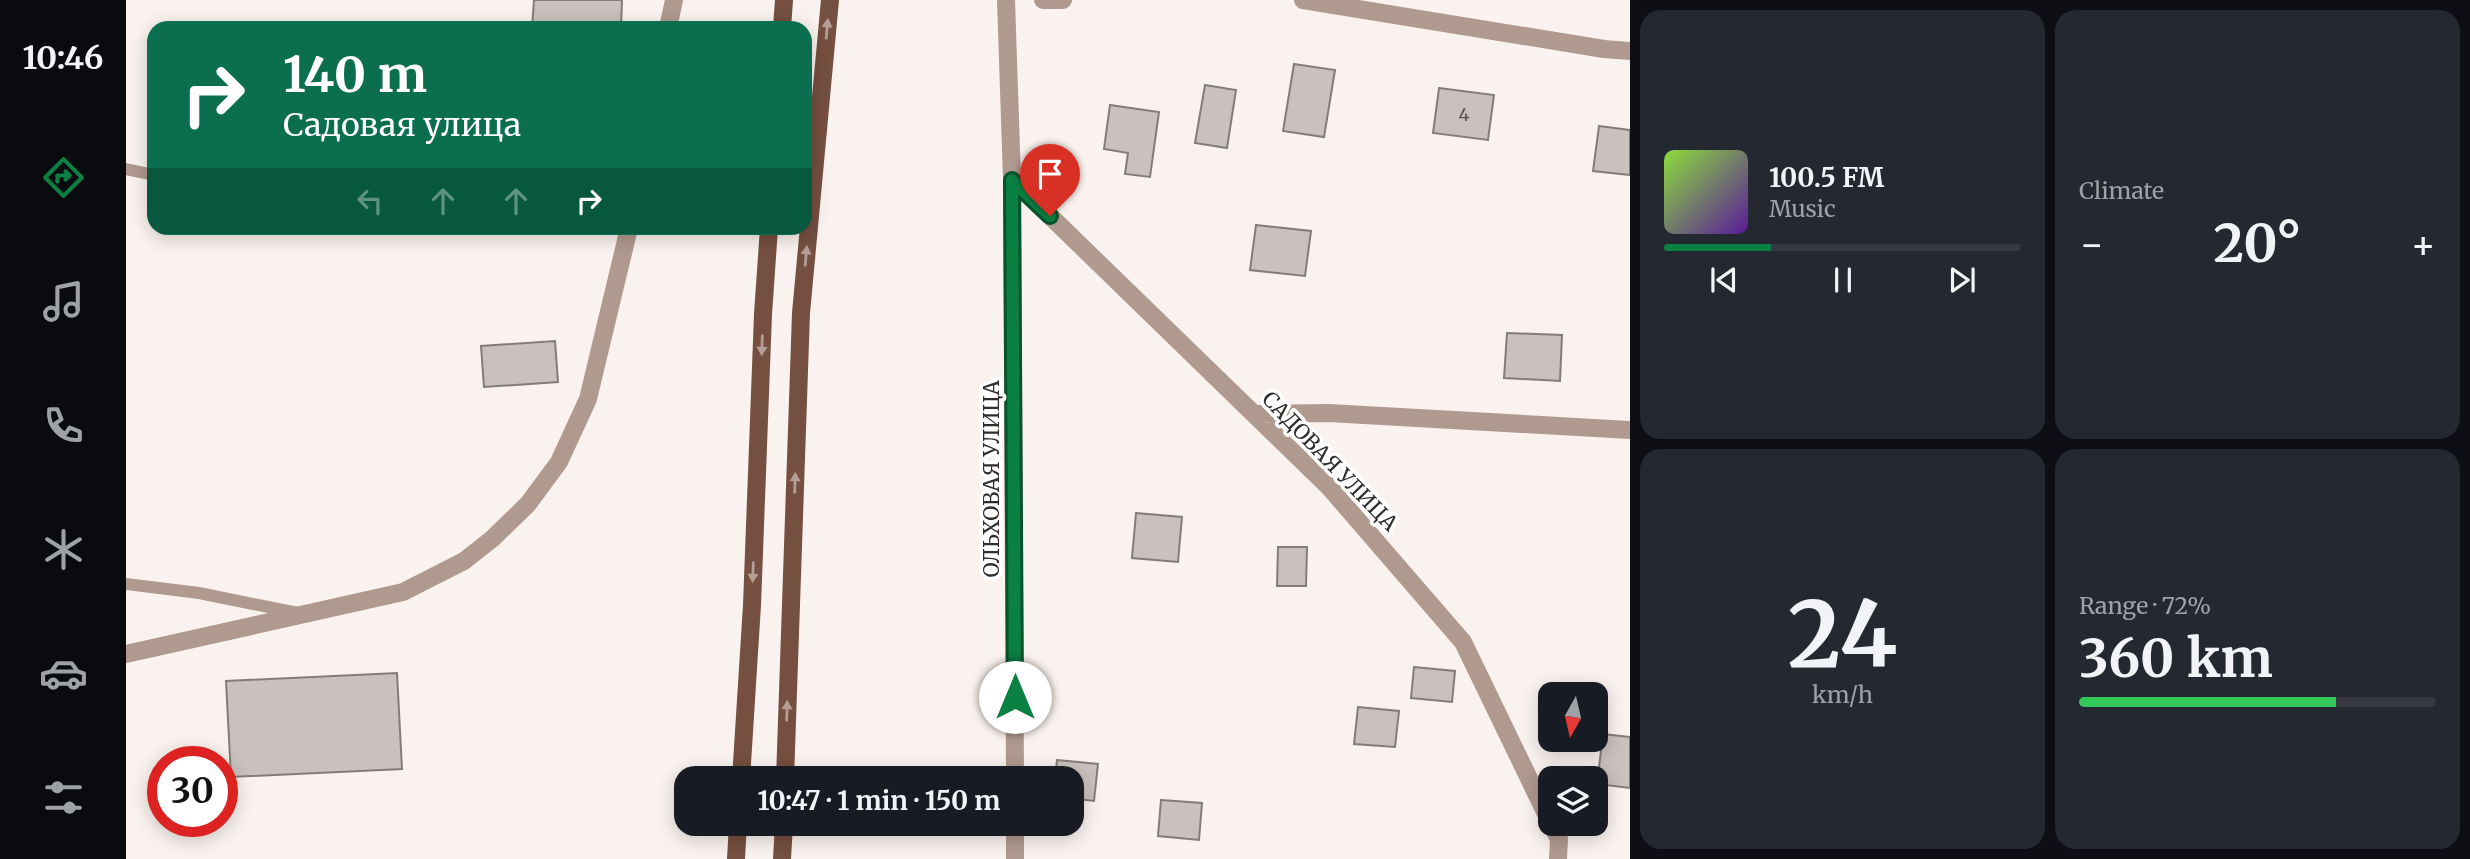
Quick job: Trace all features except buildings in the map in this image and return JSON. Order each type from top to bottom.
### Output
[{"type":"main road","points":[[782,21],[784,0]]},
{"type":"main road","points":[[812,194],[830,0]]},
{"type":"main road","points":[[742,766],[769,235]]},
{"type":"main road","points":[[785,766],[801,313],[808,235]]},
{"type":"main road","points":[[736,859],[737,836]]},
{"type":"main road","points":[[782,859],[783,836]]},
{"type":"street","points":[[670,21],[674,0]]},
{"type":"street","name":"ОЛЬХОВАЯ УЛИЦА","points":[[1006,0],[1012,180],[1015,766]]},
{"type":"street","points":[[1043,0],[1063,0]]},
{"type":"street","points":[[1303,0],[1630,51]]},
{"type":"street","name":"САДОВАЯ УЛИЦА","points":[[1012,180],[1329,487],[1463,642],[1538,796]]},
{"type":"street","points":[[126,654],[402,592],[464,561],[492,539],[528,504],[559,462],[588,399],[627,235]]},
{"type":"street","points":[[1254,414],[1329,413],[1630,430]]},
{"type":"street","points":[[1015,836],[1015,859]]},
{"type":"street","name":"САДОВАЯ УЛИЦА","points":[[1558,836],[1558,859]]},
{"type":"lane","points":[[126,169],[147,174]]},
{"type":"lane","points":[[126,584],[199,593],[305,615]]},
{"type":"route","points":[[1015,697],[1012,180],[1050,216]]}]
